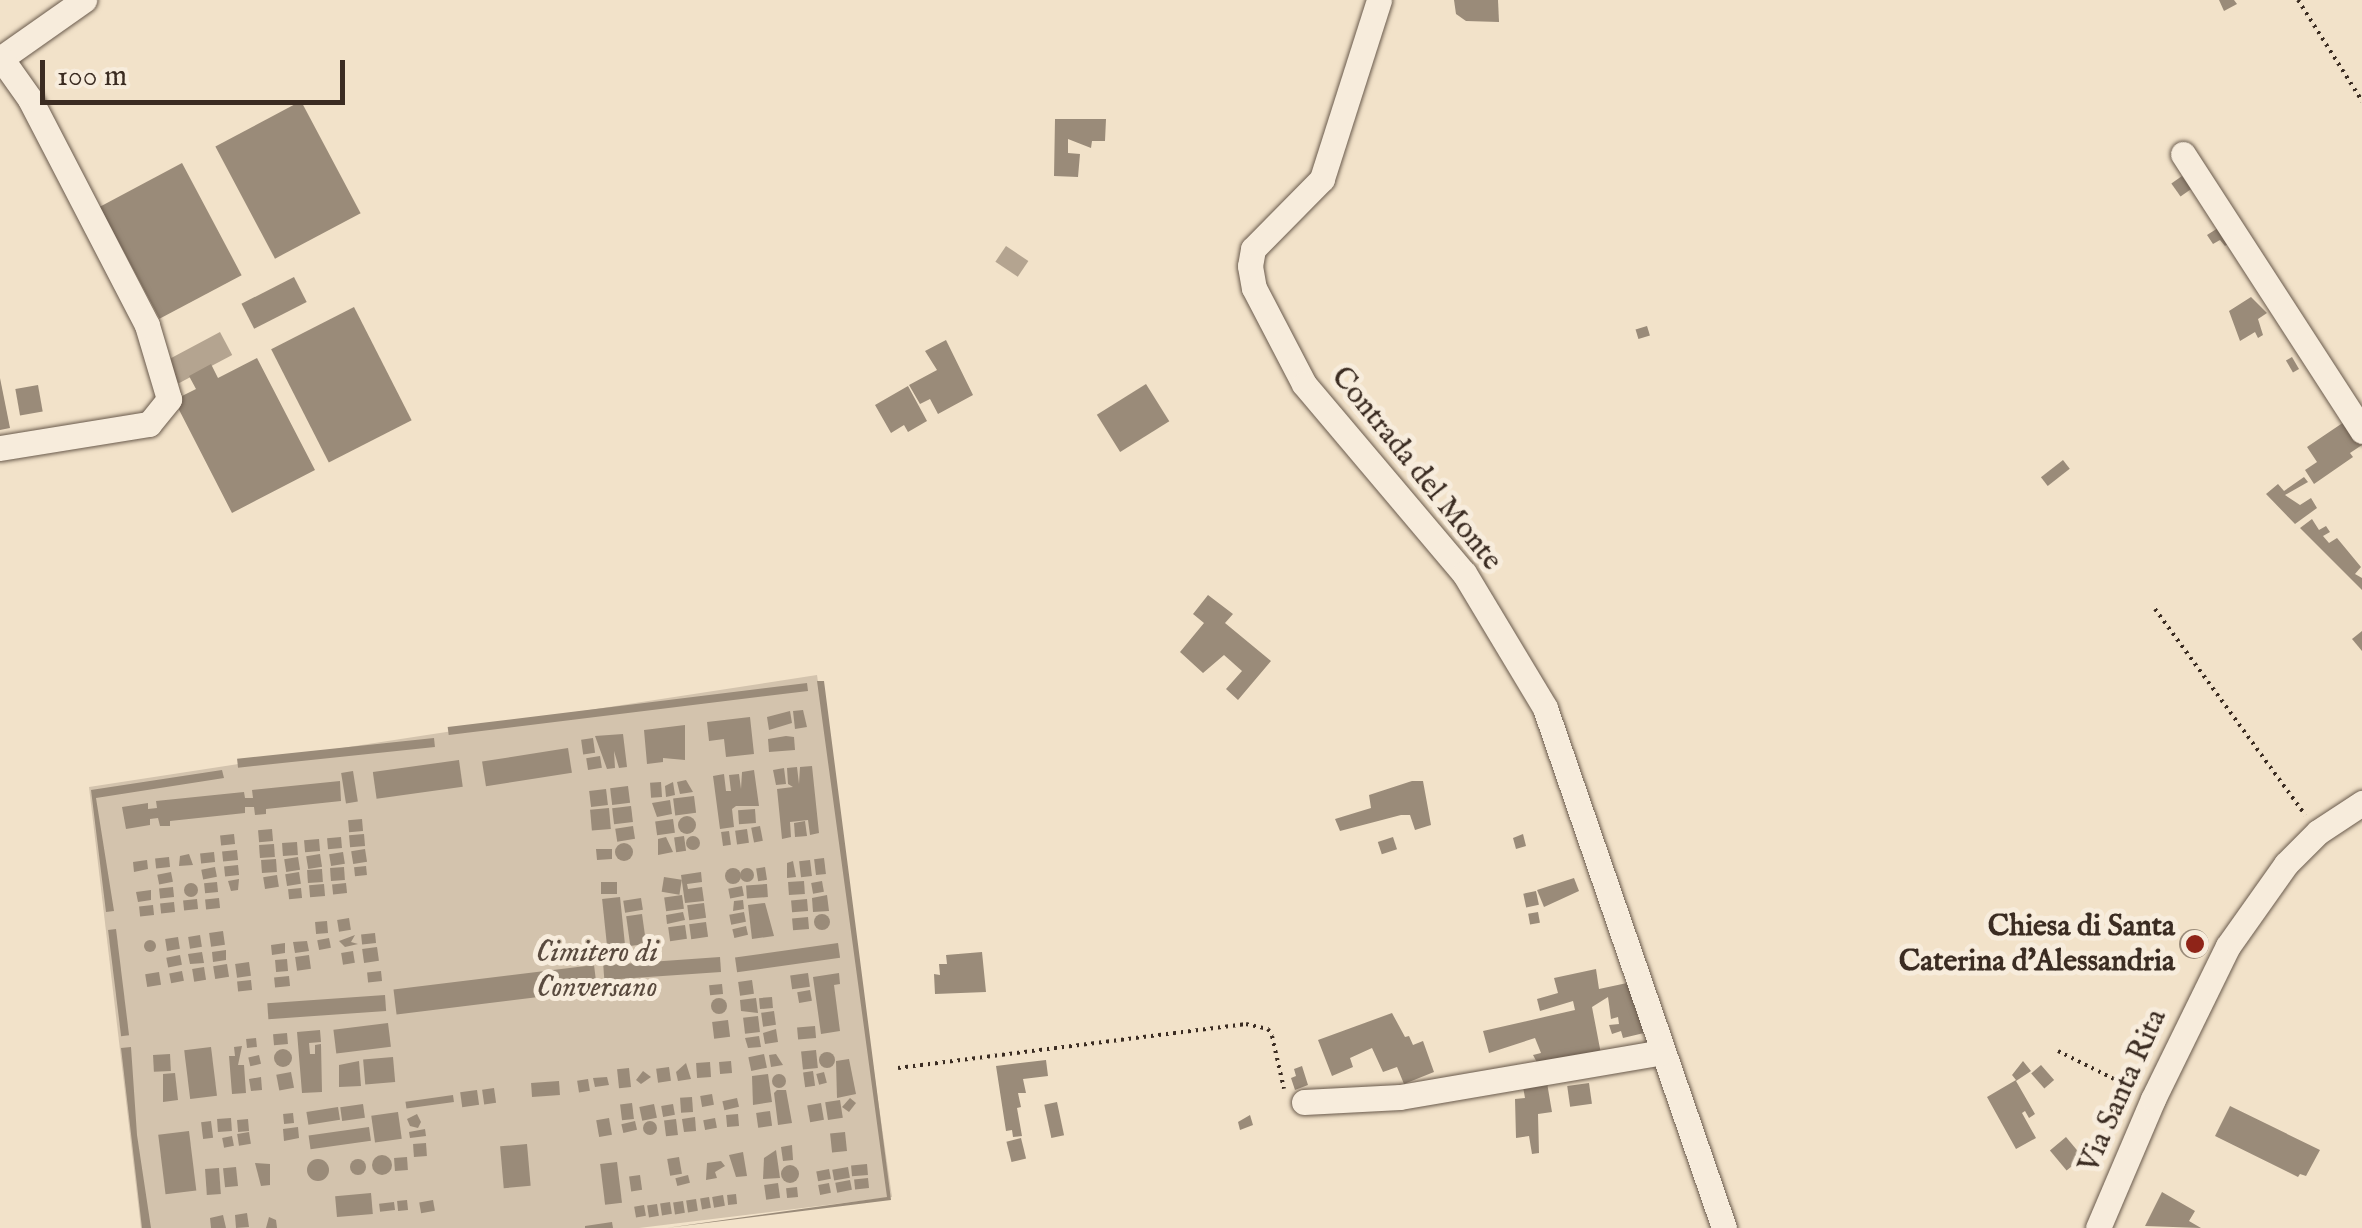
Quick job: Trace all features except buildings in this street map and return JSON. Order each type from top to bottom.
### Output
[{"type":"street","points":[[0,448],[149,424],[169,399],[147,325],[30,99],[0,58],[84,0]]},
{"type":"street","name":"Contrada del Monte","points":[[1379,0],[1322,179],[1253,249],[1250,266],[1254,288],[1304,384],[1443,546],[1527,674],[1566,766],[1724,1228]]},
{"type":"street","points":[[2183,154],[2362,431]]},
{"type":"street","name":"Via Santa Rita","points":[[2098,1228],[2153,1098],[2228,946],[2286,864],[2318,832],[2362,802]]},
{"type":"street","points":[[1304,1102],[1400,1096],[1662,1052]]},
{"type":"path","points":[[2298,0],[2362,101]]},
{"type":"path","points":[[2154,609],[2318,832]]},
{"type":"path","points":[[898,1068],[1246,1024],[1268,1030],[1284,1088],[1294,1102],[1304,1102]]},
{"type":"path","points":[[2058,1050],[2153,1098]]},
{"type":"green space","name":"Cimitero di Conversano","points":[[817,675],[892,1197],[639,1228],[141,1228],[89,787]]},
{"type":"shaded area","points":[[1006,246],[1028,261],[1018,277],[995,262]]},
{"type":"shaded area","points":[[220,332],[232,355],[178,384],[166,361]]},
{"type":"place","name":"Chiesa di Santa Caterina d'Alessandria","points":[[2195,944]]}]
